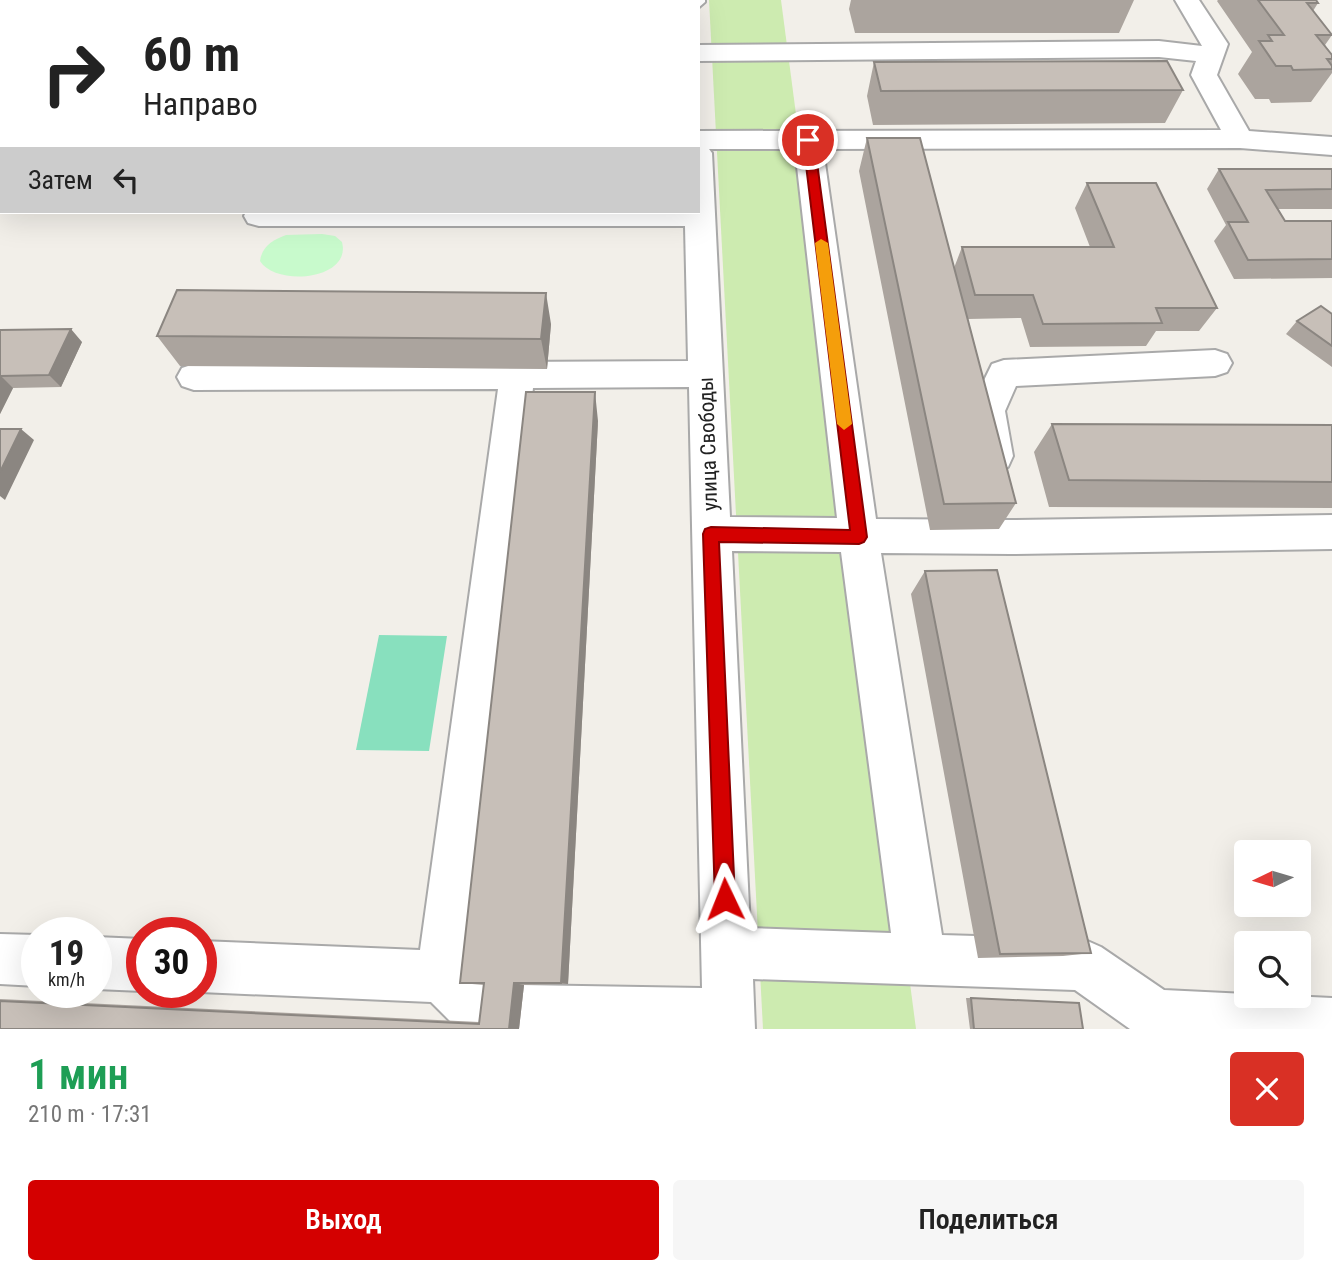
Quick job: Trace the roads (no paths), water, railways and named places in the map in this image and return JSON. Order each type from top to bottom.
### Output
[{"type":"street","points":[[1187,0],[1216,44],[1204,75],[1240,139]]},
{"type":"street","points":[[700,53],[1159,49],[1212,55]]},
{"type":"street","points":[[700,139],[1240,139],[1332,146]]},
{"type":"street","points":[[808,140],[859,537],[920,959]]},
{"type":"street","name":"улица Свободы","points":[[700,195],[728,1022]]},
{"type":"street","points":[[260,214],[259,216],[701,216]]},
{"type":"street","points":[[1011,537],[987,411],[1003,373],[1215,363]]},
{"type":"street","points":[[194,377],[706,374]]},
{"type":"street","points":[[442,977],[517,376]]},
{"type":"street","points":[[711,534],[1011,537],[1332,532]]},
{"type":"street","points":[[727,953],[1083,965],[1156,1016],[1332,1024]]},
{"type":"street","points":[[217,968],[442,977],[473,1009],[728,1022]]}]
